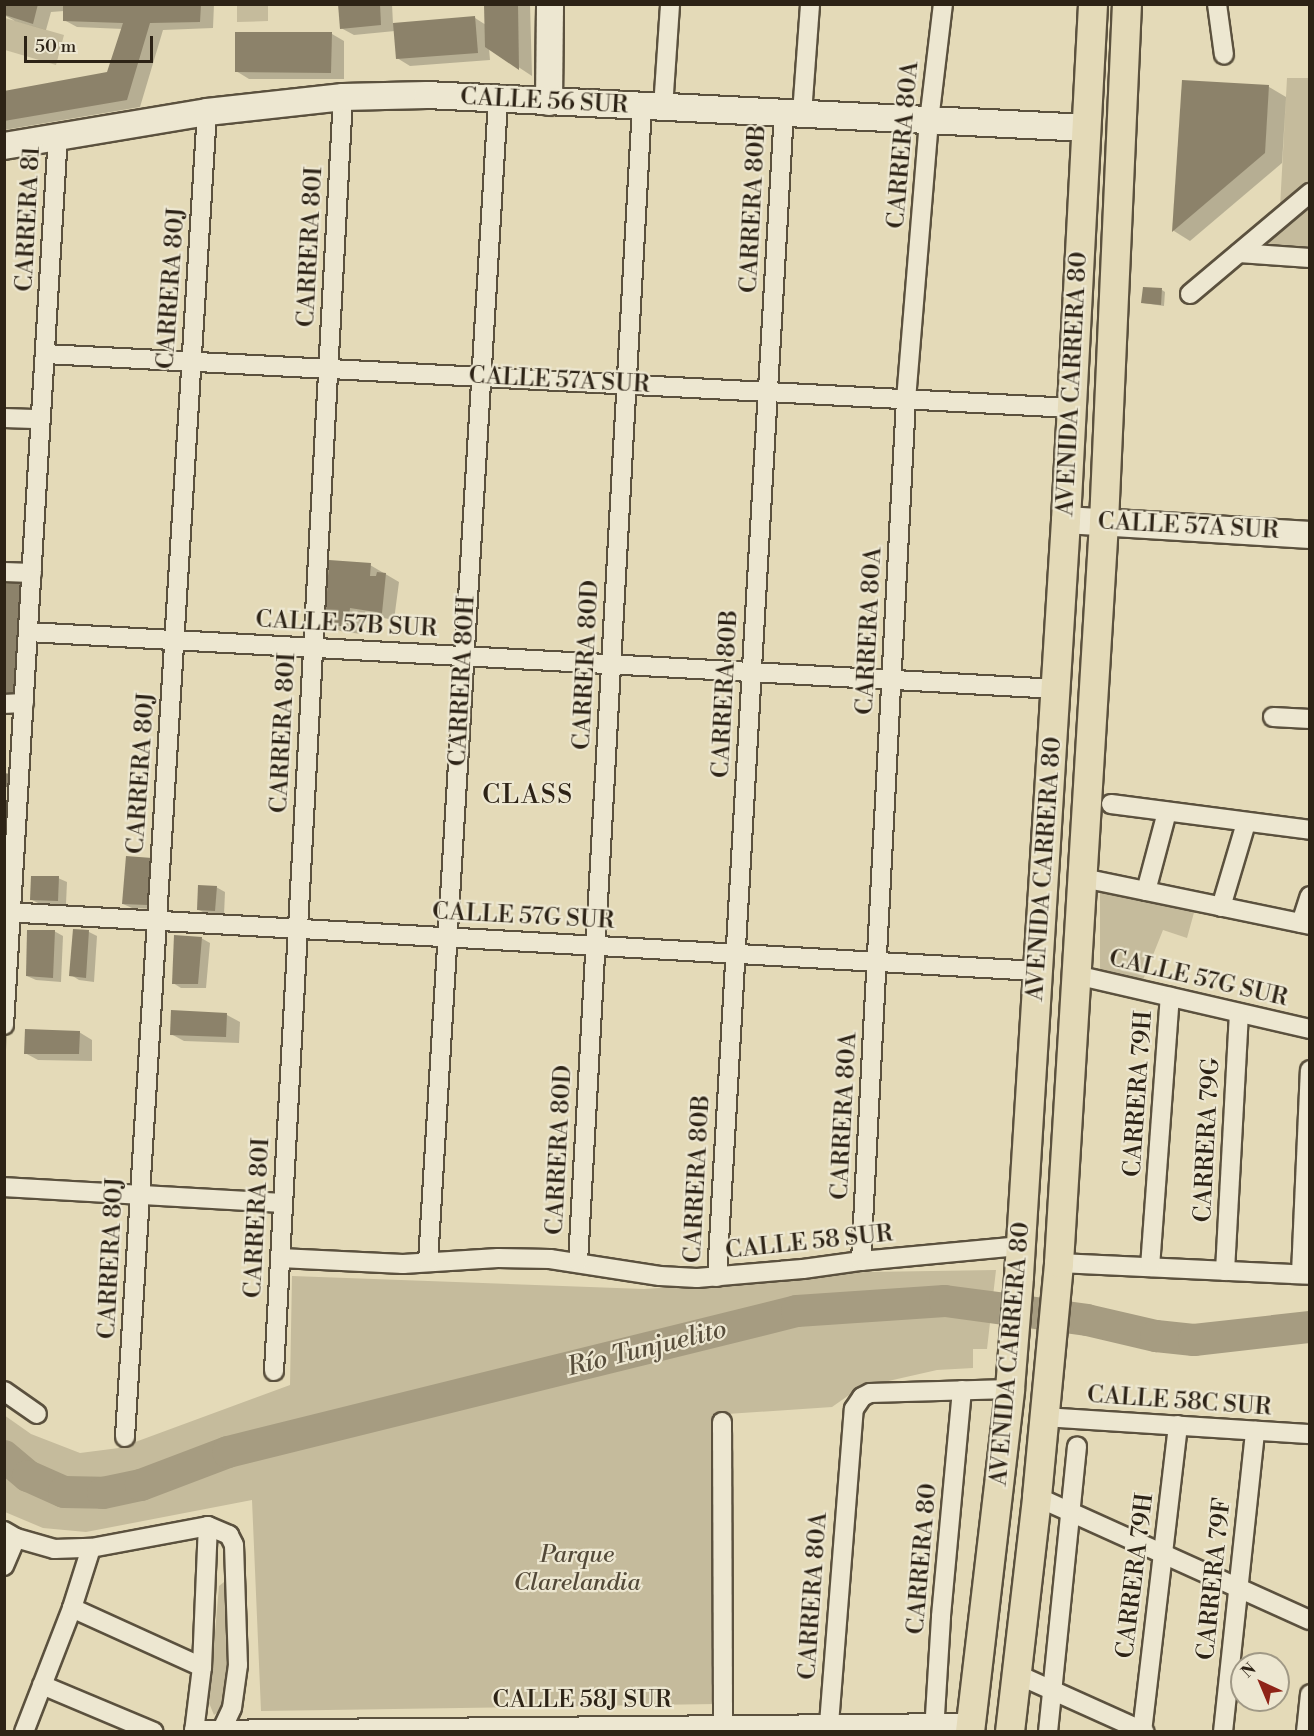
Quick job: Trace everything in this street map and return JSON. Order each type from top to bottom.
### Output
[{"type":"main road","name":"AVENIDA CARRERA 80","points":[[970,1727],[1010,1389],[1019,1276],[1066,520],[1093,4]]},
{"type":"main road","name":"AVENIDA CARRERA 80","points":[[1010,1731],[1037,1497],[1058,1270],[1104,522],[1127,4]]},
{"type":"street","points":[[549,102],[550,4]]},
{"type":"street","name":"CARRERA 80D","points":[[578,1262],[626,385],[652,107],[670,4]]},
{"type":"street","name":"CARRERA 80B","points":[[717,1277],[767,392],[793,114],[810,4]]},
{"type":"street","name":"CARRERA 80A","points":[[861,1261],[906,400],[929,121],[943,4]]},
{"type":"street","points":[[1217,4],[1224,55]]},
{"type":"street","name":"CALLE 56 SUR","points":[[4,146],[58,135],[207,112],[343,97],[427,96],[1087,128]]},
{"type":"street","name":"CARRERA 80I","points":[[274,1371],[343,97]]},
{"type":"street","name":"CARRERA 80H","points":[[428,1262],[498,100]]},
{"type":"street","name":"CARRERA 80J","points":[[125,1437],[207,112]]},
{"type":"street","name":"CARRERA 81","points":[[4,1024],[8,912],[24,704],[58,135]]},
{"type":"street","points":[[1190,294],[1310,193]]},
{"type":"street","points":[[1239,253],[1310,258]]},
{"type":"street","name":"CALLE 57A SUR","points":[[45,354],[1072,408]]},
{"type":"street","points":[[4,418],[41,419]]},
{"type":"street","name":"CALLE 57A SUR","points":[[1066,520],[1310,535]]},
{"type":"street","points":[[4,572],[32,573]]},
{"type":"street","name":"CALLE 57B SUR","points":[[28,632],[1056,689]]},
{"type":"street","points":[[4,704],[24,704]]},
{"type":"street","points":[[1273,717],[1310,719]]},
{"type":"street","points":[[1111,804],[1310,830]]},
{"type":"street","points":[[1146,891],[1167,812]]},
{"type":"street","points":[[1221,907],[1246,823]]},
{"type":"street","points":[[1083,878],[1305,924],[1310,897]]},
{"type":"street","name":"CALLE 57G SUR","points":[[8,912],[1038,971]]},
{"type":"street","name":"CALLE 57G SUR","points":[[1076,975],[1310,1029]]},
{"type":"street","name":"CARRERA 79H","points":[[1150,1267],[1170,997]]},
{"type":"street","name":"CARRERA 79G","points":[[1225,1271],[1239,1013]]},
{"type":"street","points":[[1058,1270],[1150,1267],[1305,1274],[1310,1070]]},
{"type":"street","points":[[4,1187],[283,1203]]},
{"type":"street","name":"CALLE 58 SUR","points":[[280,1258],[403,1264],[498,1258],[578,1262],[660,1276],[717,1277],[1021,1246]]},
{"type":"street","points":[[962,1390],[1010,1389]]},
{"type":"street","points":[[4,1390],[37,1414]]},
{"type":"street","name":"CARRERA 80A","points":[[829,1724],[852,1422],[858,1402],[870,1393],[962,1390]]},
{"type":"street","name":"CARRERA 80","points":[[935,1727],[941,1616],[962,1390]]},
{"type":"street","name":"CALLE 58C SUR","points":[[1045,1416],[1310,1434]]},
{"type":"street","points":[[722,1422],[723,1724]]},
{"type":"street","name":"CARRERA 79H","points":[[1143,1731],[1178,1425]]},
{"type":"street","name":"CARRERA 79F","points":[[1223,1731],[1255,1431]]},
{"type":"street","points":[[1048,1731],[1077,1446]]},
{"type":"street","points":[[1037,1497],[1310,1620]]},
{"type":"street","points":[[194,1731],[202,1667],[208,1526]]},
{"type":"street","points":[[4,1566],[10,1534],[54,1549],[91,1548],[208,1526],[224,1531],[234,1545],[237,1682],[232,1708],[221,1731]]},
{"type":"street","points":[[24,1731],[72,1608],[91,1548]]},
{"type":"street","points":[[72,1608],[202,1667]]},
{"type":"street","points":[[1016,1674],[1143,1731]]},
{"type":"street","points":[[42,1684],[154,1731]]},
{"type":"street","points":[[1306,1731],[1310,1694]]},
{"type":"street","name":"CALLE 58J SUR","points":[[194,1731],[723,1724],[796,1728],[829,1724],[970,1727]]},
{"type":"green space","points":[[237,5],[268,5],[268,21],[237,22]]},
{"type":"green space","points":[[5,18],[64,35],[56,65],[5,50]]},
{"type":"green space","points":[[1287,78],[1309,78],[1309,251],[1253,248],[1279,226]]},
{"type":"green space","points":[[1100,889],[1195,909],[1187,938],[1163,930],[1141,985],[1100,974]]},
{"type":"green space","name":"Parque Clarelandia","points":[[996,1270],[987,1349],[973,1349],[973,1368],[937,1370],[884,1382],[852,1393],[832,1407],[712,1415],[715,1704],[261,1711],[252,1500],[86,1532],[43,1528],[5,1512],[4,1415],[31,1434],[80,1453],[119,1448],[290,1385],[292,1276],[644,1289],[720,1284],[803,1273]]},
{"type":"green space","points":[[224,1582],[228,1589],[230,1646],[226,1696],[221,1710],[214,1715],[209,1703],[219,1586]]},
{"type":"building","points":[[5,4],[38,4],[33,24],[5,15]]},
{"type":"building","points":[[63,4],[201,4],[200,22],[150,23],[127,100],[4,121],[4,91],[107,72],[123,23],[63,21]]},
{"type":"building","points":[[338,4],[380,4],[381,25],[340,29]]},
{"type":"building","points":[[484,4],[518,4],[519,70],[485,47]]},
{"type":"building","points":[[475,16],[478,53],[396,59],[393,23]]},
{"type":"building","points":[[235,32],[332,32],[331,73],[235,72]]},
{"type":"building","points":[[1182,80],[1269,85],[1265,153],[1172,232]]},
{"type":"building","points":[[1143,287],[1162,288],[1161,305],[1141,303]]},
{"type":"building","points":[[329,560],[371,563],[370,576],[376,576],[377,572],[386,573],[382,613],[350,608],[348,627],[325,624]]},
{"type":"building","points":[[4,582],[22,583],[14,697],[4,697]]},
{"type":"building","points":[[4,773],[11,774],[9,787],[4,787]]},
{"type":"building","points":[[126,856],[152,858],[148,905],[122,904]]},
{"type":"building","points":[[31,876],[59,876],[58,901],[30,900]]},
{"type":"building","points":[[198,885],[217,886],[215,911],[197,910]]},
{"type":"building","points":[[73,929],[89,930],[86,978],[69,976]]},
{"type":"building","points":[[27,930],[55,930],[53,978],[26,976]]},
{"type":"building","points":[[174,935],[202,937],[198,984],[172,984]]},
{"type":"building","points":[[171,1010],[227,1013],[226,1037],[170,1035]]},
{"type":"building","points":[[25,1029],[80,1031],[79,1054],[24,1054]]},
{"type":"waterway","name":"Río Tunjuelito","points":[[4,1456],[28,1476],[64,1492],[103,1493],[141,1485],[228,1452],[797,1311],[945,1301],[1087,1320],[1156,1336],[1194,1340],[1310,1327]]},
{"type":"district","name":"CLASS","points":[[528,796]]}]
